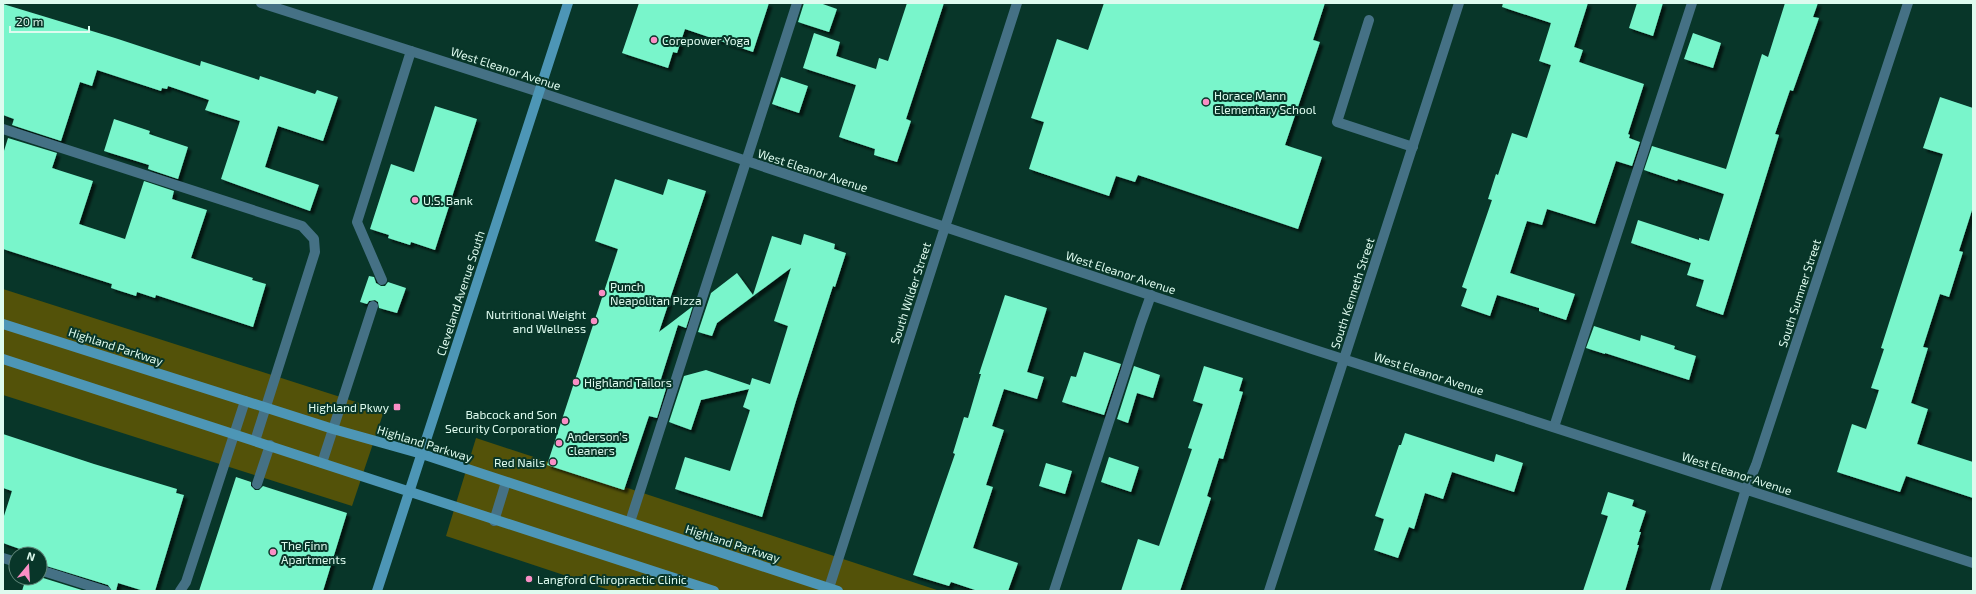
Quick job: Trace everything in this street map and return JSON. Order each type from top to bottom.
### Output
[{"type":"street","name":"West Eleanor Avenue","points":[[261,3],[539,92],[1344,359],[1973,563]]},
{"type":"street","name":"Cleveland Avenue South","points":[[378,591],[568,3]]},
{"type":"street","points":[[630,522],[797,3]]},
{"type":"street","name":"South Wilder Street","points":[[832,590],[945,227],[1017,3]]},
{"type":"street","name":"South Kenneth Street","points":[[1269,591],[1459,3]]},
{"type":"street","points":[[1554,427],[1692,3]]},
{"type":"street","name":"South Sumner Street","points":[[1715,591],[1746,489],[1756,465],[1908,3]]},
{"type":"street","points":[[1369,20],[1337,122],[1413,147]]},
{"type":"street","points":[[382,280],[358,222],[412,51]]},
{"type":"street","points":[[3,129],[302,226],[314,239],[315,252],[255,441]]},
{"type":"street","points":[[1054,591],[1151,295]]},
{"type":"street","points":[[322,463],[373,306]]},
{"type":"street","name":"Highland Parkway","points":[[3,324],[334,429],[422,454],[832,590]]},
{"type":"street","points":[[3,359],[235,433],[494,521],[714,591]]},
{"type":"street","points":[[180,591],[186,582],[245,401]]},
{"type":"street","points":[[257,484],[270,445]]},
{"type":"street","points":[[494,521],[506,482]]},
{"type":"street","points":[[48,573],[106,591]]},
{"type":"shaded area","points":[[3,289],[384,411],[352,506],[3,395]]},
{"type":"shaded area","points":[[476,438],[940,591],[612,591],[446,536]]},
{"type":"building","name":"Corepower Yoga","points":[[639,3],[769,3],[753,52],[685,29],[677,53],[673,52],[668,68],[622,53]]},
{"type":"building","points":[[804,3],[820,3],[837,9],[829,32],[798,22]]},
{"type":"building","points":[[907,3],[944,3],[906,119],[911,121],[897,162],[874,155],[875,149],[839,137],[856,85],[803,68],[814,33],[840,42],[836,56],[876,69],[879,58],[888,61]]},
{"type":"building","name":"Horace Mann Elementary School","points":[[1104,3],[1325,3],[1313,40],[1320,42],[1285,145],[1322,157],[1298,229],[1138,175],[1135,182],[1116,176],[1109,196],[1029,169],[1044,122],[1031,118],[1057,39],[1088,50]]},
{"type":"building","points":[[1503,3],[1588,3],[1574,47],[1583,50],[1579,62],[1644,84],[1628,134],[1630,135],[1629,138],[1640,142],[1632,166],[1616,161],[1595,224],[1547,209],[1542,225],[1527,221],[1510,273],[1575,294],[1566,320],[1539,311],[1539,308],[1497,295],[1490,316],[1461,306],[1467,289],[1462,287],[1492,200],[1488,199],[1496,174],[1498,175],[1512,133],[1527,138],[1551,65],[1539,61],[1551,23],[1502,7]]},
{"type":"building","points":[[1637,3],[1663,3],[1653,36],[1629,28]]},
{"type":"building","points":[[1785,3],[1818,3],[1813,17],[1819,18],[1793,91],[1790,90],[1775,134],[1779,135],[1723,315],[1696,306],[1704,280],[1687,275],[1691,263],[1631,243],[1638,220],[1699,240],[1699,238],[1709,241],[1724,194],[1644,170],[1652,146],[1726,169],[1762,54],[1768,57]]},
{"type":"building","points":[[3,4],[200,66],[201,61],[259,80],[260,76],[315,94],[317,90],[338,97],[323,141],[278,126],[265,167],[319,185],[310,211],[221,179],[240,121],[205,110],[209,100],[168,86],[167,89],[162,88],[161,91],[97,70],[92,86],[80,82],[61,141],[12,125],[14,119],[3,115]]},
{"type":"building","points":[[1693,33],[1721,43],[1713,68],[1684,59]]},
{"type":"building","points":[[781,77],[808,86],[799,113],[772,104]]},
{"type":"building","points":[[1940,97],[1973,108],[1973,207],[1959,251],[1963,252],[1949,297],[1940,294],[1923,347],[1928,348],[1911,403],[1928,409],[1917,444],[1973,462],[1973,498],[1906,476],[1900,492],[1837,472],[1852,424],[1866,429],[1879,390],[1871,388],[1884,349],[1881,348],[1943,154],[1923,148]]},
{"type":"building","name":"U.S. Bank","points":[[435,106],[477,119],[435,250],[411,242],[410,245],[388,238],[389,235],[370,229],[391,164],[414,172]]},
{"type":"building","points":[[114,119],[150,131],[149,134],[188,147],[178,179],[148,169],[149,165],[104,151]]},
{"type":"building","points":[[8,138],[57,153],[52,168],[93,181],[79,224],[125,239],[144,181],[174,191],[172,199],[207,210],[191,258],[253,278],[252,280],[266,284],[253,327],[156,295],[155,298],[137,292],[136,296],[111,288],[112,284],[3,249],[3,154]]},
{"type":"building","points":[[615,179],[663,195],[668,179],[706,191],[659,332],[693,306],[686,328],[678,325],[660,382],[669,379],[657,418],[649,416],[624,490],[547,465],[618,249],[595,241]]},
{"type":"building","points":[[804,234],[835,244],[834,249],[846,253],[835,287],[833,286],[796,401],[762,517],[675,489],[685,457],[730,471],[750,410],[743,407],[749,389],[701,400],[691,430],[669,422],[684,376],[706,370],[750,385],[752,378],[770,384],[788,326],[774,321],[791,268],[717,323],[712,336],[698,332],[711,293],[737,273],[753,295],[772,236],[801,245]]},
{"type":"building","points":[[369,276],[374,277],[376,283],[381,286],[385,286],[388,282],[406,288],[397,313],[379,308],[378,302],[375,300],[369,301],[367,304],[360,302]]},
{"type":"building","points":[[1005,295],[1047,308],[1027,372],[1044,377],[1037,399],[1004,389],[992,426],[1004,430],[986,485],[993,487],[973,548],[1018,563],[1008,591],[978,591],[951,582],[949,586],[913,575],[955,454],[953,453],[964,417],[968,418],[981,374],[979,374]]},
{"type":"building","points":[[1594,326],[1640,341],[1641,335],[1675,346],[1674,349],[1696,356],[1689,380],[1586,348]]},
{"type":"building","points":[[1084,352],[1121,364],[1104,415],[1062,402],[1071,376],[1076,377]]},
{"type":"building","points":[[1134,366],[1160,375],[1153,398],[1137,393],[1128,423],[1117,419]]},
{"type":"building","points":[[1204,366],[1243,378],[1239,391],[1243,392],[1223,459],[1219,458],[1207,496],[1211,498],[1180,591],[1121,591],[1138,539],[1159,546],[1192,449],[1188,448],[1203,404],[1193,401]]},
{"type":"building","points":[[1405,433],[1494,462],[1496,454],[1523,463],[1514,492],[1452,472],[1443,499],[1425,493],[1414,529],[1409,527],[1398,558],[1374,550],[1384,519],[1375,516],[1399,445],[1401,445]]},
{"type":"building","points":[[3,434],[177,489],[176,493],[184,495],[155,591],[144,591],[118,583],[116,591],[112,591],[108,585],[48,566],[48,546],[11,546],[3,543],[3,519],[12,491],[3,488]]},
{"type":"building","points":[[1109,457],[1139,467],[1131,492],[1101,482]]},
{"type":"building","points":[[1046,463],[1072,471],[1065,494],[1039,486]]},
{"type":"building","name":"The Finn Apartments","points":[[236,477],[251,482],[251,486],[255,490],[259,490],[263,486],[347,513],[323,591],[199,591]]},
{"type":"building","points":[[1608,492],[1634,500],[1632,506],[1646,511],[1639,532],[1641,532],[1637,545],[1639,545],[1625,591],[1583,591],[1608,516],[1601,514]]},
{"type":"building","points":[[48,579],[85,591],[22,591],[24,586],[48,586]]},
{"type":"place","name":"Corepower Yoga","points":[[654,40]]},
{"type":"place","name":"Horace Mann Elementary School","points":[[1206,102]]},
{"type":"place","name":"U.S. Bank","points":[[415,200]]},
{"type":"place","name":"Punch Neapolitan Pizza","points":[[602,293]]},
{"type":"place","name":"Nutritional Weight and Wellness","points":[[594,321]]},
{"type":"place","name":"Highland Tailors","points":[[576,382]]},
{"type":"place","name":"Highland Pkwy","points":[[397,407]]},
{"type":"place","name":"Babcock and Son Security Corporation","points":[[565,421]]},
{"type":"place","name":"Anderson's Cleaners","points":[[559,443]]},
{"type":"place","name":"Red Nails","points":[[553,462]]},
{"type":"place","name":"The Finn Apartments","points":[[273,552]]},
{"type":"place","name":"Langford Chiropractic Clinic","points":[[529,579]]}]
